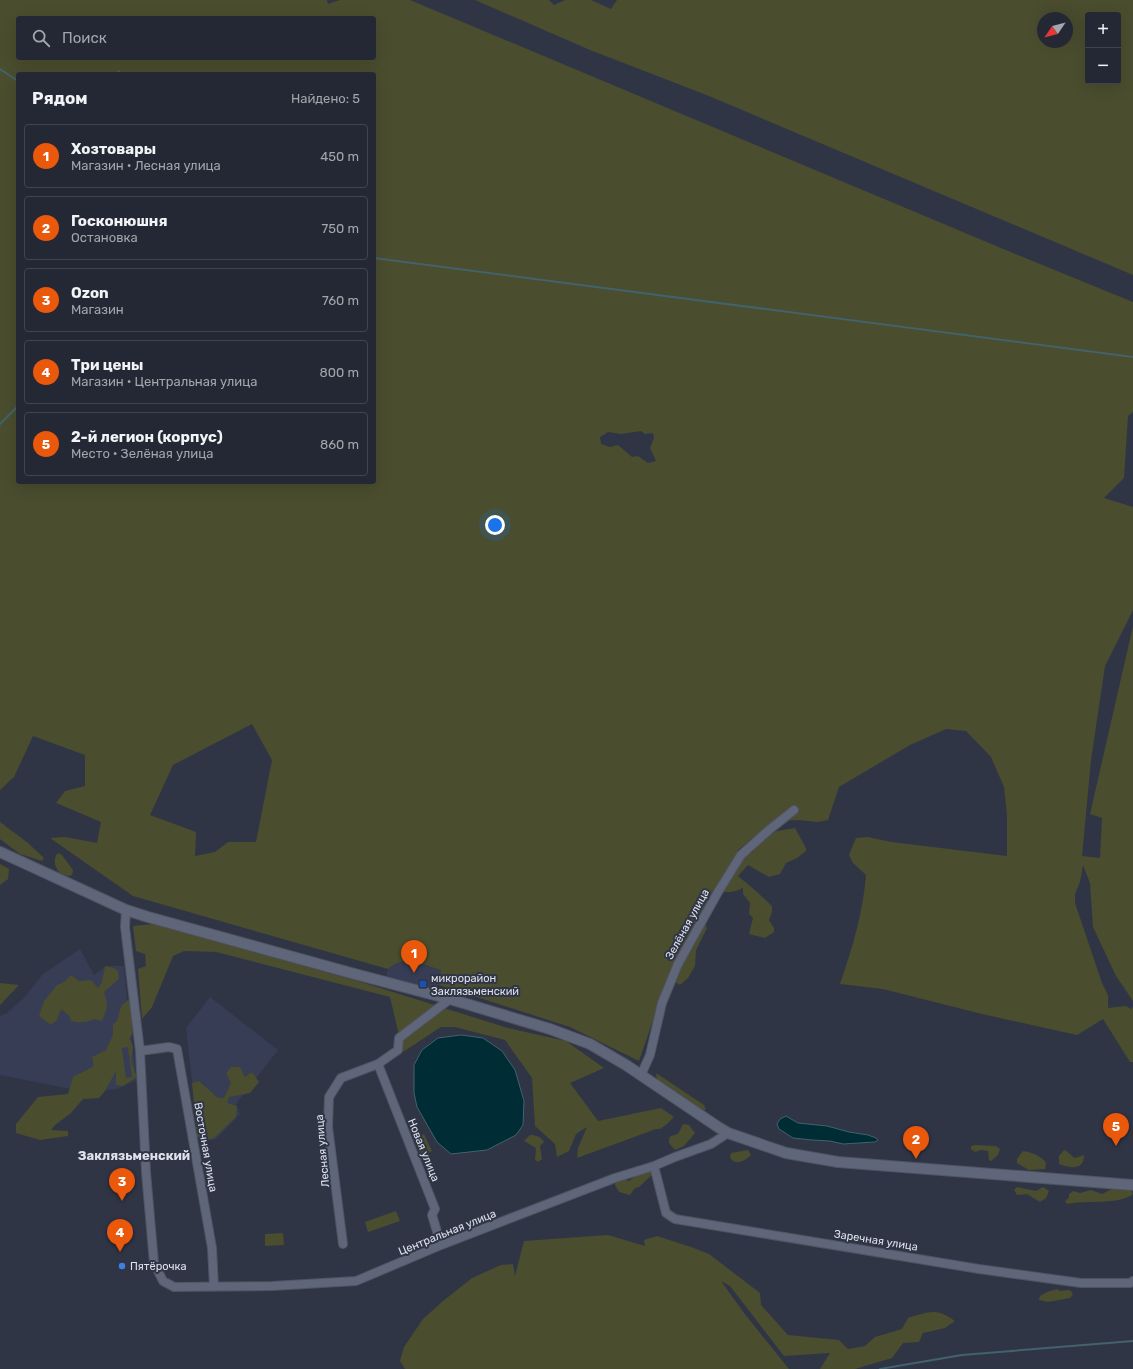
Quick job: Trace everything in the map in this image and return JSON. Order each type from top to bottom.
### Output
[{"type":"street","name":"Зелёная улица","points":[[641,1075],[650,1055],[662,1003],[678,964],[718,892],[741,855],[794,810]]},
{"type":"street","points":[[0,852],[126,910],[190,929],[450,999],[550,1029],[590,1044],[626,1065],[718,1128],[728,1133],[786,1153],[838,1162],[1133,1185]]},
{"type":"street","points":[[126,910],[125,927],[140,1051]]},
{"type":"street","name":"Лесная улица","points":[[343,1244],[328,1127],[329,1097],[340,1078],[378,1064],[398,1050],[399,1038],[450,999]]},
{"type":"street","name":"Восточная улица","points":[[140,1051],[169,1047],[177,1049],[212,1248],[214,1287]]},
{"type":"street","name":"Центральная улица","points":[[140,1051],[146,1172],[154,1263],[163,1281],[174,1286],[272,1286],[356,1281],[441,1245],[615,1178],[654,1166],[711,1144],[728,1133]]},
{"type":"street","name":"Новая улица","points":[[378,1064],[435,1209],[432,1215],[441,1245]]},
{"type":"street","name":"Заречная улица","points":[[654,1166],[666,1213],[675,1219],[986,1270],[1081,1283],[1133,1282]]},
{"type":"shaded area","points":[[0,0],[327,0],[328,4],[340,0],[410,0],[1133,302],[1133,412],[1128,416],[1124,478],[1104,498],[1133,507],[1133,610],[1105,666],[1091,760],[1082,856],[1100,858],[1102,818],[1090,814],[1133,626],[1133,1001],[1116,976],[1093,927],[1090,883],[1083,865],[1080,882],[1075,894],[1075,903],[1102,983],[1108,995],[1108,1008],[1126,1006],[1131,1009],[1133,1007],[1133,1062],[1130,1062],[1103,1019],[1077,1035],[982,1014],[883,989],[840,984],[849,958],[865,889],[866,875],[853,863],[849,855],[856,838],[868,837],[891,842],[1007,856],[1007,815],[1004,787],[991,757],[966,731],[946,729],[910,745],[839,787],[828,820],[818,822],[798,820],[774,821],[737,851],[752,853],[758,842],[777,831],[795,828],[806,848],[806,851],[797,858],[786,863],[780,874],[769,877],[748,865],[738,876],[772,906],[772,912],[769,920],[774,928],[774,932],[765,938],[749,934],[753,918],[749,914],[750,903],[743,894],[743,888],[729,892],[714,889],[701,913],[707,928],[696,950],[695,966],[688,978],[680,985],[668,977],[639,1061],[570,1027],[439,985],[441,970],[407,961],[400,962],[388,969],[133,896],[50,838],[65,837],[97,843],[101,822],[56,803],[65,791],[85,786],[85,755],[33,736],[14,777],[0,790]],"holes":[[[641,431],[645,434],[653,433],[654,438],[650,448],[656,461],[648,463],[638,456],[632,457],[618,445],[610,447],[601,444],[600,437],[608,432],[621,434]],[[252,724],[272,760],[256,842],[228,842],[215,852],[195,856],[196,832],[150,815],[173,765]]]},
{"type":"shaded area","points":[[475,0],[549,0],[554,5],[565,0],[591,0],[611,9],[617,0],[1133,0],[1133,275],[709,96],[590,50]]},
{"type":"shaded area","points":[[0,822],[28,843],[44,858],[42,861],[20,854],[0,839]]},
{"type":"shaded area","points":[[58,853],[62,855],[73,870],[72,875],[68,876],[57,870],[55,860]]},
{"type":"shaded area","points":[[0,864],[9,869],[8,879],[0,885]]},
{"type":"shaded area","points":[[153,924],[361,982],[508,1028],[566,1041],[604,1068],[570,1083],[598,1121],[661,1108],[674,1117],[660,1129],[656,1129],[577,1158],[578,1148],[587,1127],[576,1134],[569,1151],[557,1157],[555,1144],[535,1126],[532,1078],[505,1040],[455,1027],[441,1027],[403,1052],[390,997],[216,952],[184,951],[173,956],[152,1007],[142,1019],[138,969],[146,966],[145,954],[136,951],[133,926]]},
{"type":"shaded area","points":[[80,949],[94,975],[107,966],[124,966],[128,1012],[137,1080],[117,1089],[86,1092],[0,1075],[0,1016],[7,1013],[23,999],[43,974]]},
{"type":"shaded area","points":[[408,961],[442,970],[437,990],[386,977],[388,969],[393,964]]},
{"type":"shaded area","points":[[105,966],[114,968],[118,971],[119,979],[104,992],[107,1007],[102,1021],[94,1019],[83,1022],[71,1021],[70,1017],[63,1010],[60,1011],[57,1020],[51,1025],[39,1016],[44,1001],[57,985],[64,982],[71,975],[79,981],[91,980],[98,988],[102,982]]},
{"type":"shaded area","points":[[0,983],[19,985],[0,1005]]},
{"type":"shaded area","points":[[210,997],[278,1050],[236,1104],[240,1114],[216,1139],[199,1142],[186,1028]]},
{"type":"shaded area","points":[[128,1000],[132,1004],[132,1035],[129,1038],[133,1046],[131,1060],[136,1076],[135,1078],[123,1086],[116,1085],[116,1071],[105,1091],[99,1098],[83,1099],[71,1113],[55,1125],[51,1130],[68,1131],[68,1136],[40,1140],[16,1133],[16,1124],[38,1097],[68,1094],[73,1077],[94,1066],[92,1057],[106,1050],[113,1035],[113,1024],[117,1021],[121,1006]],"holes":[[[128,1047],[132,1077],[126,1078],[122,1048]]]},
{"type":"shaded area","points":[[461,1035],[483,1038],[502,1051],[515,1070],[524,1101],[523,1125],[516,1135],[487,1150],[451,1154],[437,1142],[417,1107],[414,1093],[414,1065],[422,1050],[438,1038]]},
{"type":"shaded area","points":[[231,1067],[240,1067],[245,1077],[252,1072],[259,1082],[250,1093],[229,1097],[227,1103],[237,1106],[236,1117],[214,1138],[201,1141],[197,1136],[192,1083],[199,1081],[218,1098],[224,1098],[231,1083],[226,1073]]},
{"type":"shaded area","points":[[656,1073],[704,1105],[706,1110],[679,1098],[657,1080]]},
{"type":"shaded area","points":[[786,1116],[798,1123],[827,1126],[868,1135],[878,1140],[875,1142],[843,1144],[830,1141],[793,1138],[779,1129],[777,1124],[780,1119]]},
{"type":"shaded area","points":[[683,1124],[689,1125],[695,1133],[684,1146],[675,1150],[669,1143],[669,1138],[678,1134]]},
{"type":"shaded area","points":[[424,1134],[432,1151],[421,1157],[414,1140]]},
{"type":"shaded area","points":[[530,1135],[535,1135],[544,1142],[540,1146],[542,1159],[538,1162],[535,1160],[536,1148],[524,1141]]},
{"type":"shaded area","points":[[971,1146],[996,1146],[1000,1149],[998,1155],[991,1161],[989,1160],[988,1151],[981,1150],[975,1152],[971,1149]]},
{"type":"shaded area","points":[[748,1150],[751,1155],[743,1161],[735,1162],[730,1158],[731,1153]]},
{"type":"shaded area","points":[[1064,1150],[1075,1158],[1084,1155],[1082,1164],[1076,1167],[1068,1167],[1059,1164],[1059,1156]]},
{"type":"shaded area","points":[[1023,1151],[1033,1153],[1042,1158],[1046,1163],[1045,1169],[1029,1170],[1017,1163],[1017,1159]]},
{"type":"shaded area","points":[[648,1170],[653,1174],[639,1187],[635,1188],[630,1195],[619,1192],[615,1185],[617,1181],[623,1179],[629,1181],[641,1172]]},
{"type":"shaded area","points":[[1017,1187],[1036,1191],[1043,1187],[1049,1191],[1046,1198],[1040,1202],[1027,1194],[1017,1195],[1014,1190]]},
{"type":"shaded area","points":[[1112,1189],[1131,1190],[1133,1194],[1119,1200],[1111,1201],[1068,1204],[1065,1202],[1069,1197],[1069,1194],[1073,1191],[1080,1193],[1091,1190],[1102,1194]]},
{"type":"shaded area","points":[[396,1211],[400,1221],[368,1232],[365,1222]]},
{"type":"shaded area","points":[[283,1233],[284,1245],[265,1246],[265,1234]]},
{"type":"shaded area","points":[[608,1235],[645,1246],[644,1240],[657,1236],[709,1254],[760,1293],[761,1305],[788,1335],[839,1340],[848,1349],[865,1346],[875,1337],[902,1329],[908,1318],[921,1314],[937,1312],[955,1321],[945,1328],[923,1333],[919,1342],[903,1343],[892,1358],[855,1369],[820,1369],[830,1353],[784,1356],[730,1286],[721,1281],[744,1313],[789,1369],[405,1369],[400,1361],[404,1347],[423,1319],[472,1278],[501,1265],[513,1264],[515,1276],[524,1241]]},
{"type":"shaded area","points":[[1057,1289],[1060,1291],[1070,1290],[1073,1294],[1070,1298],[1048,1302],[1039,1300],[1040,1296]]},
{"type":"waterway","points":[[0,69],[16,80]]},
{"type":"waterway","points":[[376,258],[1133,357]]},
{"type":"waterway","points":[[0,424],[16,408]]},
{"type":"waterway","points":[[880,1369],[962,1355],[1133,1341]]},
{"type":"place","name":"Хозтовары","points":[[414,973]]},
{"type":"place","name":"микрорайон Заклязьменский","points":[[423,984]]},
{"type":"place","name":"2-й легион (корпус)","points":[[1116,1146]]},
{"type":"place","name":"Госконюшня","points":[[916,1159]]},
{"type":"place","name":"Ozon","points":[[122,1201]]},
{"type":"place","name":"Три цены","points":[[120,1252]]},
{"type":"place","name":"Пятёрочка","points":[[122,1266]]},
{"type":"district","name":"Заклязьменский","points":[[134,1155]]}]
